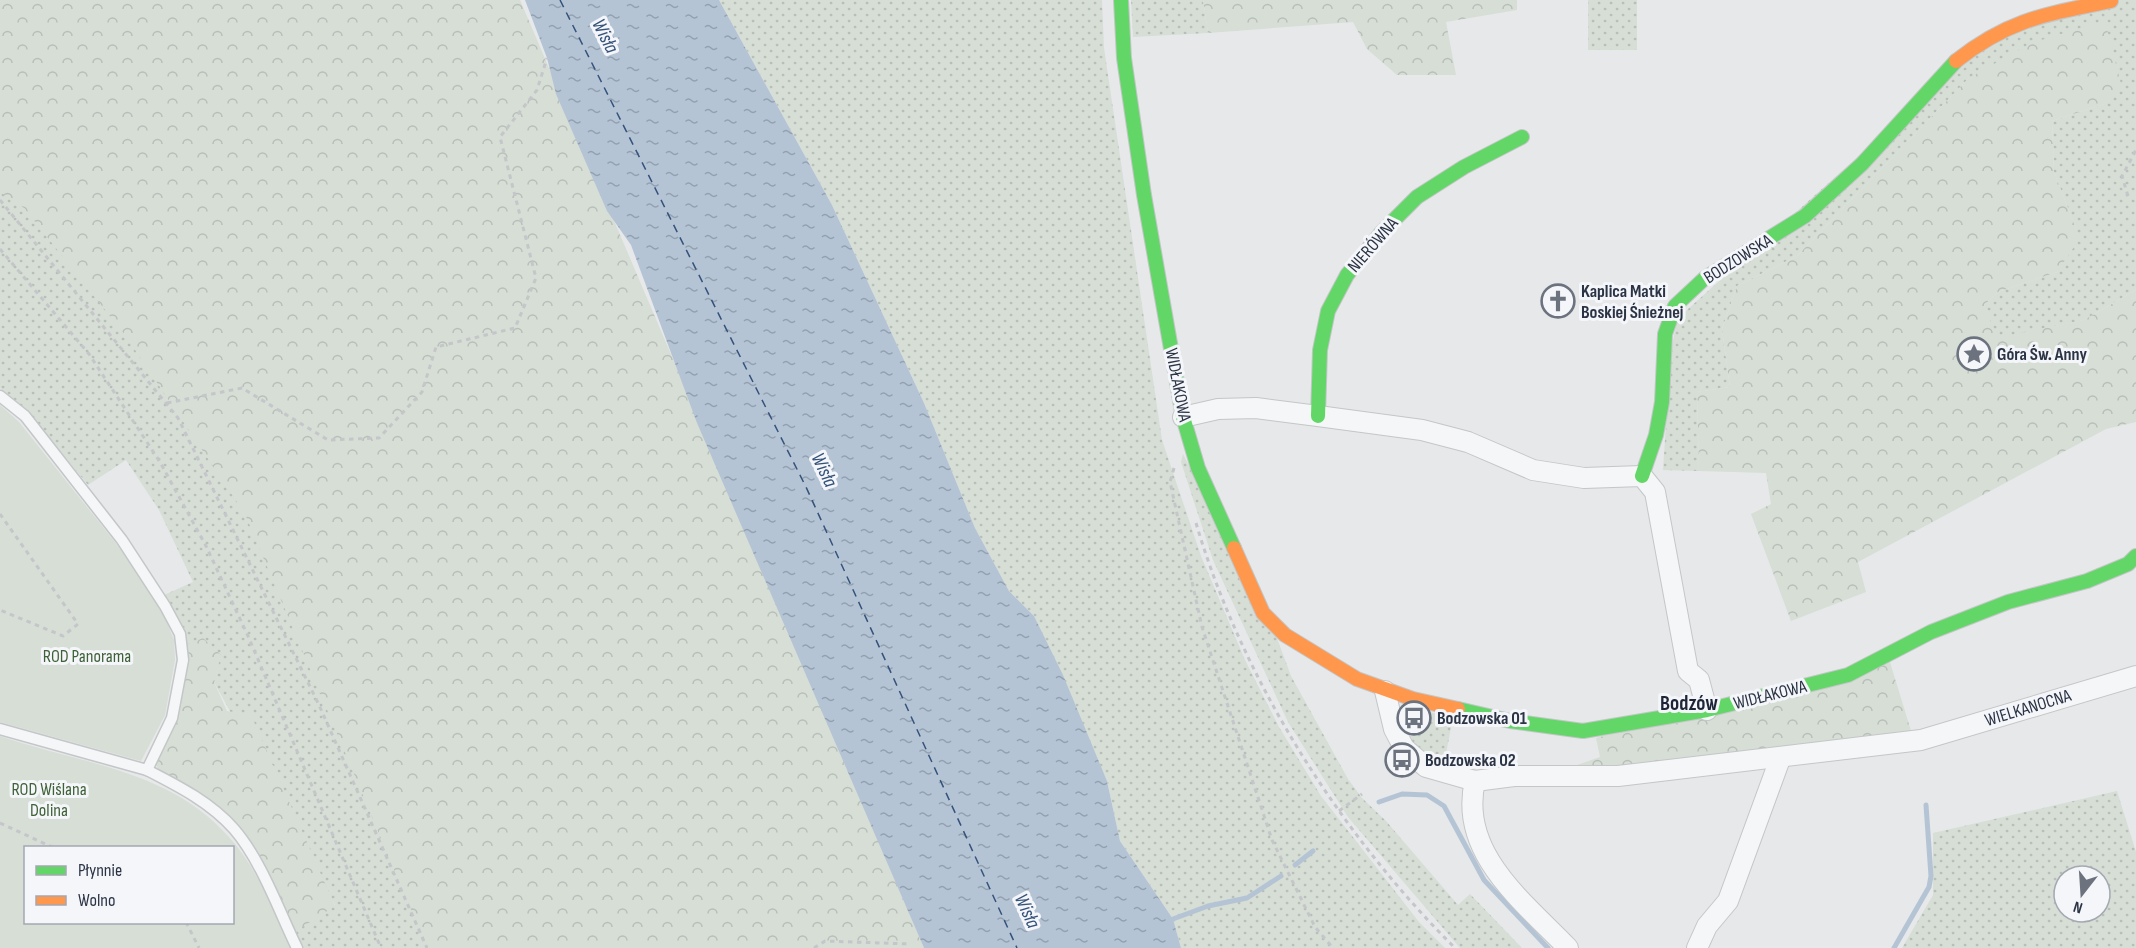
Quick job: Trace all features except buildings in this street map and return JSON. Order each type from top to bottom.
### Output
[{"type":"street","name":"WIDŁAKOWA","points":[[1121,0],[1124,58],[1144,195],[1183,417],[1198,468],[1263,613],[1285,635],[1357,679],[1385,691],[1510,721],[1583,731],[1707,710],[1848,675],[1931,632],[1986,611],[2087,581],[2133,562]]},
{"type":"street","name":"BODZOWSKA","points":[[1642,476],[1656,435],[1662,402],[1665,334],[1675,306],[1705,278],[1774,237],[1812,210],[1862,164],[1957,60],[1990,36],[2033,17],[2111,1]]},
{"type":"street","name":"NIERÓWNA","points":[[1318,416],[1320,350],[1328,311],[1347,275],[1381,233],[1416,196],[1464,167],[1522,137]]},
{"type":"street","points":[[1183,417],[1218,409],[1256,408],[1422,430],[1468,442],[1533,470],[1584,478],[1642,476],[1655,492],[1688,671],[1698,680],[1707,710]]},
{"type":"street","name":"WIELKANOCNA","points":[[1780,759],[1921,740],[2136,676]]},
{"type":"street","points":[[1385,691],[1394,729],[1411,754],[1426,767],[1475,781],[1514,776],[1618,776],[1780,759],[1728,901],[1707,926],[1697,948]]},
{"type":"street","points":[[1475,781],[1471,800],[1472,823],[1498,876],[1568,948]]},
{"type":"lane","points":[[0,396],[25,416],[122,540],[165,606],[180,634],[183,660],[172,718],[147,770]]},
{"type":"lane","points":[[0,729],[147,770],[207,804],[235,830],[259,870],[297,948]]},
{"type":"path","points":[[166,403],[242,388],[328,440],[379,438],[422,392],[436,347],[515,328],[536,278],[500,137],[537,90],[547,58]]},
{"type":"path","points":[[2128,196],[2122,176],[2136,150]]},
{"type":"path","points":[[0,200],[178,418],[319,705],[427,948]]},
{"type":"path","points":[[0,249],[89,354],[160,462],[201,537],[248,636],[381,948]]},
{"type":"path","points":[[1174,466],[1170,482],[1202,627],[1272,840],[1315,927],[1333,948]]},
{"type":"path","points":[[0,514],[78,624],[63,636],[0,610]]},
{"type":"path","points":[[1196,522],[1205,554],[1243,648],[1280,716],[1339,811],[1402,890],[1455,948]]},
{"type":"path","points":[[1339,811],[1362,794]]},
{"type":"path","points":[[0,823],[50,846]]},
{"type":"path","points":[[187,924],[199,948]]},
{"type":"path","points":[[814,948],[825,941],[910,944]]},
{"type":"green space","points":[[0,0],[603,948],[301,948],[293,933],[335,905],[214,682],[220,655],[184,646],[164,595],[193,582],[159,510],[126,460],[88,485],[33,418],[0,388]]},
{"type":"green space","points":[[0,0],[520,0],[924,948],[427,948],[245,514],[125,335],[24,208],[0,192]]},
{"type":"green space","points":[[719,0],[1102,0],[1104,48],[1162,440],[1201,556],[1245,660],[1279,727],[1321,796],[1419,922],[1445,948],[1181,948],[1173,919],[1120,841],[1107,781],[1034,616],[1009,591],[975,528],[924,403],[832,205]]},
{"type":"green space","points":[[1131,0],[1203,0],[1208,33],[1133,37]]},
{"type":"green space","points":[[1203,0],[1517,0],[1517,10],[1446,22],[1456,75],[1397,75],[1367,49],[1353,22],[1208,33]]},
{"type":"green space","points":[[1588,0],[1637,0],[1637,50],[1588,50]]},
{"type":"green space","points":[[2114,0],[2136,0],[2136,290],[2084,320],[1996,339],[1984,305],[1998,292],[2057,272],[2076,229],[2054,172],[2052,121],[2104,104],[1969,78],[1797,256],[1737,286],[1722,329],[1730,387],[1697,392],[1699,471],[1663,470],[1671,349],[1678,318],[1959,66],[2014,30]]},
{"type":"green space","points":[[2105,21],[2121,84],[2104,104],[2052,121],[2054,172],[2076,229],[2076,244],[2057,272],[1998,292],[1984,305],[1997,338],[2084,320],[2136,290],[2136,422],[2106,429],[1858,562],[1866,592],[1791,621],[1751,514],[1771,504],[1766,473],[1699,471],[1697,392],[1730,387],[1722,329],[1737,286],[1797,256],[1969,78],[2031,43]]},
{"type":"green space","name":"ROD Panorama","points":[[0,405],[19,422],[142,576],[164,615],[174,640],[175,660],[165,715],[141,761],[0,722]]},
{"type":"green space","points":[[1183,454],[1278,641],[1291,676],[1348,779],[1362,798],[1386,821],[1458,905],[1470,894],[1522,948],[1460,948],[1348,817],[1288,722],[1213,560],[1181,462]]},
{"type":"green space","points":[[203,638],[221,655],[214,682],[227,711],[251,715],[335,906],[293,933],[255,852],[223,810],[160,772],[155,763],[172,728],[184,646]]},
{"type":"green space","points":[[1889,659],[1912,734],[1615,773],[1557,772],[1600,757],[1596,738]]},
{"type":"green space","points":[[1424,711],[1453,717],[1444,764],[1420,750],[1410,736],[1418,730]]},
{"type":"green space","name":"ROD Wiślana Dolina","points":[[0,736],[122,771],[151,782],[178,796],[204,814],[228,836],[248,861],[264,889],[291,948],[0,948]]},
{"type":"green space","points":[[2117,791],[2136,852],[2136,948],[1902,948],[1933,895],[1933,833]]},
{"type":"water","name":"Wisła","points":[[525,0],[719,0],[832,205],[924,403],[975,528],[1009,591],[1034,616],[1063,675],[1107,781],[1120,841],[1173,919],[1181,948],[924,948],[697,423],[631,245],[607,211],[556,94],[547,58]]},
{"type":"waterway","points":[[1379,802],[1402,794],[1427,795],[1444,806],[1484,880],[1548,948]]},
{"type":"waterway","points":[[1894,948],[1929,887],[1931,876],[1926,805]]},
{"type":"waterway","points":[[1295,865],[1313,851]]},
{"type":"waterway","points":[[1173,919],[1208,906],[1247,898],[1281,876]]},
{"type":"ferry route","points":[[560,0],[806,487],[1017,948]]},
{"type":"traffic: fast","points":[[1121,0],[1124,58],[1144,195],[1183,417],[1198,468],[1234,548]]},
{"type":"traffic: fast","points":[[1642,476],[1656,435],[1662,402],[1665,334],[1675,306],[1705,278],[1805,216],[1862,164],[1956,61]]},
{"type":"traffic: fast","points":[[1318,416],[1320,350],[1328,311],[1347,275],[1381,233],[1417,197],[1464,167],[1522,137]]},
{"type":"traffic: fast","points":[[1458,709],[1510,721],[1583,731],[1707,710],[1848,675],[1931,632],[2008,602],[2087,581],[2128,564],[2136,556]]},
{"type":"traffic: slow","points":[[1956,61],[1994,36],[2029,20],[2111,1]]},
{"type":"traffic: slow","points":[[1234,548],[1263,613],[1285,635],[1357,679],[1413,699],[1458,709]]},
{"type":"place","name":"Kaplica Matki Boskiej Śnieżnej","points":[[1558,301]]},
{"type":"place","name":"Góra Św. Anny","points":[[1974,354]]},
{"type":"place","name":"Bodzowska 01","points":[[1414,718]]},
{"type":"place","name":"Bodzowska 02","points":[[1402,760]]},
{"type":"district","name":"Bodzów","points":[[1689,703]]}]
